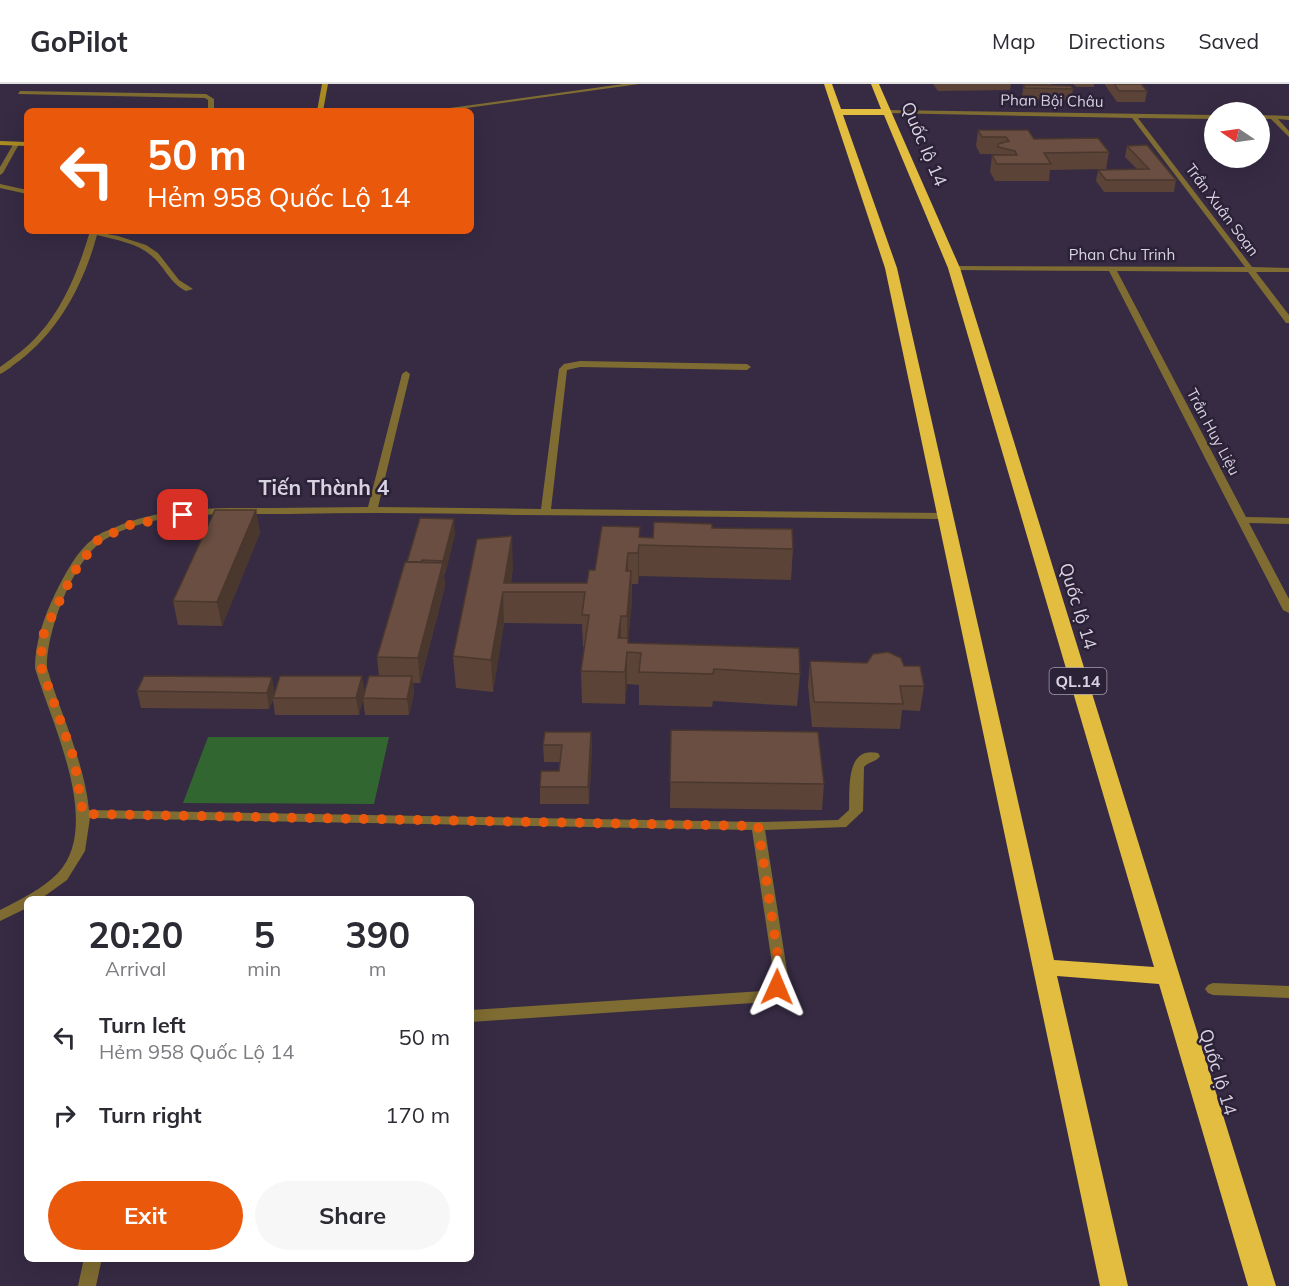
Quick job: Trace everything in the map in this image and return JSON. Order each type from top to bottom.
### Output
[{"type":"highway","points":[[828,84],[891,268],[1114,1286]]},
{"type":"highway","name":"Quốc lộ 14","points":[[875,84],[954,268],[1262,1286]]},
{"type":"highway","points":[[838,112],[888,112]]},
{"type":"highway","points":[[1043,967],[1167,976]]},
{"type":"street","points":[[321,108],[325,84]]},
{"type":"street","points":[[454,108],[636,84]]},
{"type":"street","points":[[20,93],[206,96],[211,99],[211,108]]},
{"type":"street","name":"Phan Bội Châu","points":[[888,112],[1204,117]]},
{"type":"street","name":"Trần Xuân Soạn","points":[[1134,116],[1289,321]]},
{"type":"street","points":[[1270,118],[1289,118]]},
{"type":"street","points":[[1273,118],[1289,135]]},
{"type":"street","points":[[0,143],[24,144]]},
{"type":"street","points":[[0,173],[16,144]]},
{"type":"street","points":[[0,186],[24,191]]},
{"type":"street","points":[[0,371],[26,352],[46,332],[64,301],[93,234]]},
{"type":"street","points":[[100,234],[149,249],[166,265],[173,281],[189,289]]},
{"type":"street","name":"Phan Chu Trinh","points":[[954,268],[1289,270]]},
{"type":"street","name":"Trần Huy Liệu","points":[[1110,268],[1289,610]]},
{"type":"street","points":[[546,512],[563,369],[567,366],[580,363],[747,366]]},
{"type":"street","points":[[372,509],[406,374]]},
{"type":"street","points":[[37,896],[47,891],[76,859],[85,834],[74,759],[40,664],[44,632],[59,599],[92,546],[98,540],[130,525],[203,512],[372,509],[945,516]]},
{"type":"street","points":[[1242,520],[1289,521]]},
{"type":"street","points":[[83,814],[758,826],[841,824],[856,811],[858,766],[862,760],[874,756]]},
{"type":"street","points":[[474,1016],[767,996],[777,987],[781,977],[758,826]]},
{"type":"street","points":[[0,916],[24,904]]},
{"type":"street","points":[[1213,989],[1289,992]]},
{"type":"street","points":[[87,1286],[92,1262]]},
{"type":"green space","points":[[208,737],[389,737],[374,804],[183,803]]},
{"type":"building","points":[[1114,84],[1141,84],[1147,91],[1119,91]]},
{"type":"building","points":[[1024,85],[1071,86],[1073,89],[1025,88]]},
{"type":"building","points":[[978,130],[1028,130],[1034,139],[1098,138],[1109,152],[1044,153],[1051,164],[997,164],[992,155],[1017,155],[1015,151],[998,147],[998,144],[1009,141],[1006,137],[982,137]]},
{"type":"building","points":[[1147,145],[1176,180],[1106,180],[1098,170],[1149,169],[1127,146]]},
{"type":"building","points":[[215,510],[256,510],[217,602],[173,601]]},
{"type":"building","points":[[420,518],[454,519],[443,561],[407,562]]},
{"type":"building","points":[[654,522],[712,524],[712,528],[792,529],[793,549],[639,545],[638,553],[628,553],[626,571],[631,571],[627,616],[621,616],[618,638],[628,638],[628,643],[799,648],[800,674],[714,669],[713,674],[639,672],[641,653],[627,652],[625,672],[581,671],[589,615],[582,615],[585,592],[503,592],[491,660],[453,656],[477,539],[512,536],[504,583],[587,583],[589,570],[595,570],[602,526],[640,527],[639,537],[653,538]]},
{"type":"building","points":[[405,562],[443,563],[418,658],[377,657]]},
{"type":"building","points":[[888,652],[901,658],[904,666],[920,666],[924,686],[900,686],[903,704],[814,702],[810,661],[867,663],[873,654]]},
{"type":"building","points":[[144,676],[272,677],[267,693],[137,691]]},
{"type":"building","points":[[280,676],[362,676],[356,698],[273,698]]},
{"type":"building","points":[[369,676],[412,676],[407,699],[363,698]]},
{"type":"building","points":[[671,730],[818,732],[824,784],[670,782]]},
{"type":"building","points":[[545,732],[591,732],[588,787],[540,787],[541,771],[559,771],[562,745],[543,745]]},
{"type":"district","name":"Tiến Thành 4","points":[[324,488]]},
{"type":"route","points":[[183,515],[130,525],[98,540],[74,572],[44,632],[40,664],[74,759],[83,814],[758,826],[781,977],[777,987]]}]
